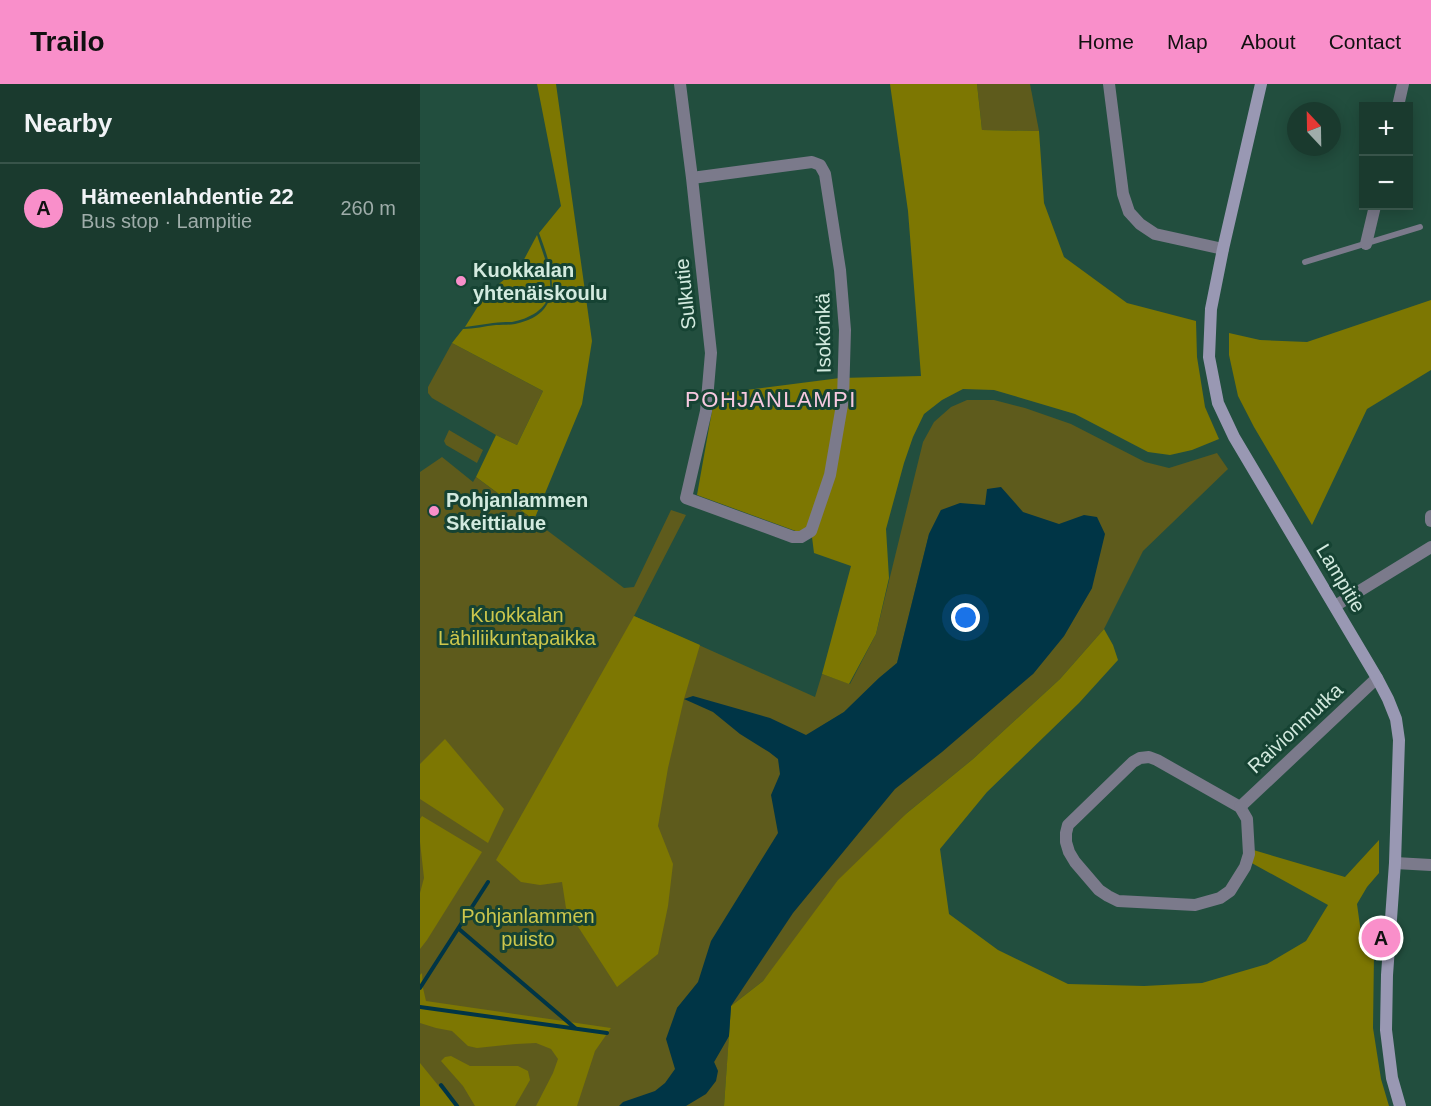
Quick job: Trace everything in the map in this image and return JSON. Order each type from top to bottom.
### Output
[{"type":"street","name":"Sulkutie","points":[[680,84],[711,353],[706,411],[686,498]]},
{"type":"street","points":[[1109,84],[1123,194],[1129,212],[1140,224],[1155,234],[1223,249]]},
{"type":"street","name":"Lampitie","points":[[1261,84],[1211,309],[1209,357],[1218,403],[1234,437],[1377,678],[1389,699],[1396,719],[1399,740],[1386,1030],[1392,1078],[1400,1106]]},
{"type":"street","points":[[1399,102],[1403,84]]},
{"type":"street","name":"Isokönkä","points":[[686,498],[793,537],[801,537],[811,531],[830,475],[843,399],[845,330],[839,260],[825,174],[820,165],[812,162],[692,178]]},
{"type":"street","points":[[1366,244],[1374,210]]},
{"type":"street","points":[[1335,606],[1431,547]]},
{"type":"street","name":"Raivionmutka","points":[[1240,807],[1377,678]]},
{"type":"street","points":[[1140,758],[1157,760],[1240,807],[1247,819],[1249,854],[1245,867],[1230,891],[1220,898],[1195,905],[1124,901],[1108,896],[1099,890],[1075,862],[1066,842],[1065,833],[1068,825],[1133,762],[1140,758]]},
{"type":"street","points":[[1395,863],[1431,865]]},
{"type":"lane","points":[[1305,262],[1420,227]]},
{"type":"green space","points":[[977,84],[1030,84],[1039,131],[982,130]]},
{"type":"green space","points":[[452,343],[543,391],[517,445],[432,398],[428,393],[428,387]]},
{"type":"green space","points":[[967,400],[994,400],[1071,424],[1145,462],[1169,468],[1217,453],[1228,469],[1143,551],[1104,629],[1060,679],[973,759],[907,813],[763,981],[731,1006],[715,963],[677,1008],[718,1071],[714,1062],[729,1036],[724,1106],[420,1106],[420,472],[442,457],[473,482],[476,477],[624,588],[634,587],[671,510],[686,515],[634,616],[815,697],[822,674],[850,684],[876,634],[923,442],[934,422],[951,407]],"holes":[[[941,510],[1092,588],[1064,636],[1033,674],[815,730],[844,712],[897,663],[929,534]]]},
{"type":"green space","points":[[449,430],[483,450],[477,463],[446,445],[444,441]]},
{"type":"shaded area","points":[[537,84],[556,84],[592,341],[582,404],[534,520],[476,477],[496,435],[517,445],[543,391],[452,343],[463,329],[515,324],[532,318],[543,310],[549,300],[552,288],[551,275],[539,233],[561,206]]},
{"type":"shaded area","points":[[890,84],[977,84],[982,130],[1039,131],[1044,203],[1064,257],[1127,303],[1196,321],[1197,357],[1205,407],[1219,439],[1192,450],[1170,455],[1148,452],[1075,414],[994,390],[963,389],[942,400],[924,414],[904,463],[886,529],[889,578],[876,634],[849,684],[822,674],[851,566],[814,553],[812,537],[697,495],[715,394],[840,378],[921,376],[908,211]]},
{"type":"shaded area","points":[[537,235],[550,277],[550,291],[546,303],[531,316],[518,321],[465,327],[485,295],[520,267]]},
{"type":"shaded area","points":[[1431,300],[1431,370],[1367,409],[1312,525],[1238,396],[1229,355],[1229,333],[1260,340],[1307,342]]},
{"type":"shaded area","points":[[634,616],[700,645],[684,699],[668,768],[658,826],[673,864],[668,906],[658,954],[617,987],[566,908],[562,882],[540,885],[521,882],[496,860]]},
{"type":"shaded area","points":[[1104,629],[1118,660],[1079,703],[987,792],[940,849],[949,914],[998,950],[1068,984],[1144,986],[1202,983],[1267,964],[1306,941],[1328,905],[1248,861],[1250,849],[1345,877],[1379,840],[1379,873],[1357,904],[1361,933],[1374,954],[1373,1028],[1381,1079],[1389,1106],[724,1106],[731,1006],[763,981],[838,880],[907,813],[973,759],[1060,679]]},
{"type":"shaded area","points":[[445,739],[504,809],[488,843],[420,799],[420,764]]},
{"type":"shaded area","points":[[422,816],[482,852],[420,949],[420,893],[424,878],[420,842]]},
{"type":"shaded area","points":[[422,973],[426,1001],[611,1028],[595,1051],[577,1106],[536,1106],[558,1059],[551,1049],[536,1043],[477,1048],[468,1046],[452,1031],[420,1023],[420,975]]},
{"type":"shaded area","points":[[451,1056],[470,1066],[518,1066],[528,1071],[530,1080],[515,1106],[475,1106],[463,1086],[441,1061]]},
{"type":"shaded area","points":[[420,1063],[455,1106],[420,1106]]},
{"type":"water","points":[[1001,487],[1023,512],[1059,524],[1084,515],[1097,517],[1105,534],[1092,588],[1064,636],[1033,674],[895,789],[793,913],[731,1006],[729,1036],[714,1062],[718,1071],[716,1081],[706,1094],[686,1106],[619,1106],[623,1102],[655,1091],[665,1083],[675,1069],[666,1039],[677,1008],[698,982],[711,941],[778,833],[771,795],[780,774],[778,759],[740,734],[713,712],[684,699],[693,696],[770,718],[806,735],[844,712],[897,663],[929,534],[941,510],[960,503],[985,505],[987,489]]},
{"type":"waterway","points":[[420,988],[488,882]]},
{"type":"waterway","points":[[459,929],[575,1028]]},
{"type":"waterway","points":[[420,1007],[607,1033]]},
{"type":"waterway","points":[[441,1085],[457,1106]]},
{"type":"place","name":"Kuokkalan yhtenäiskoulu","points":[[461,281]]},
{"type":"place","name":"Pohjanlammen Skeittialue","points":[[434,511]]},
{"type":"place","name":"Hämeenlahdentie 22","points":[[1381,938]]},
{"type":"district","name":"POHJANLAMPI","points":[[771,399]]},
{"type":"park label","name":"Kuokkalan Lähiliikuntapaikka","points":[[517,626]]},
{"type":"park label","name":"Pohjanlammen puisto","points":[[528,928]]}]
